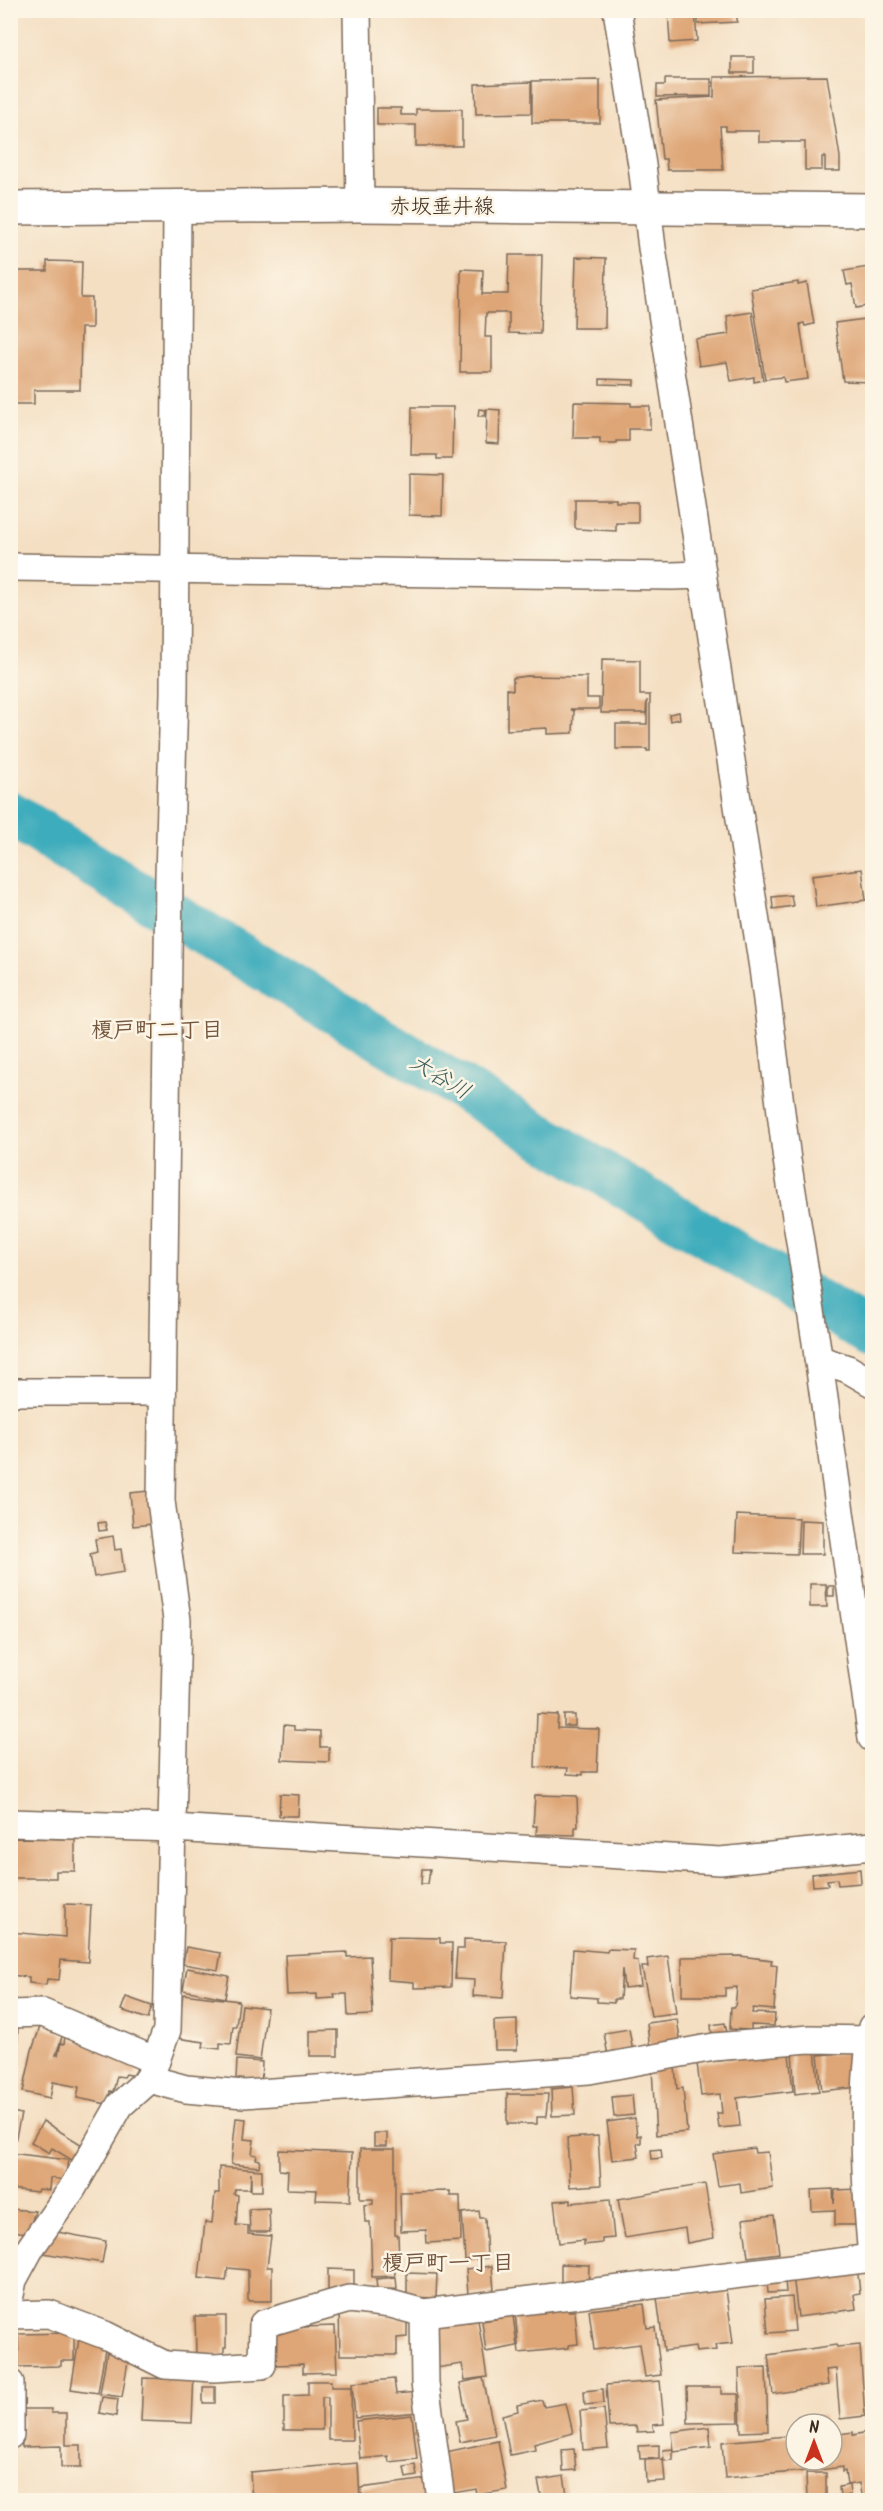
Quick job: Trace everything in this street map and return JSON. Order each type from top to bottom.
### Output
[{"type":"main road","name":"赤坂垂井線","points":[[10,208],[360,205],[873,210]]},
{"type":"street","points":[[357,10],[360,205]]},
{"type":"street","points":[[616,10],[764,973],[800,1247],[873,1738]]},
{"type":"street","points":[[10,2295],[13,2280],[31,2247],[72,2189],[120,2105],[152,2070],[167,2030],[177,1620],[161,1500],[170,948],[169,878],[174,693],[177,206]]},
{"type":"street","points":[[10,567],[702,575]]},
{"type":"street","points":[[817,1351],[873,1383]]},
{"type":"street","points":[[10,1392],[162,1392]]},
{"type":"street","points":[[10,1823],[173,1828],[720,1861],[873,1846]]},
{"type":"street","points":[[10,2014],[43,2013],[186,2089],[244,2094],[590,2070],[714,2048],[872,2034],[866,2111],[866,2183],[873,2258],[424,2313],[391,2304],[349,2299],[263,2324],[262,2365],[214,2368],[165,2365],[105,2335],[49,2314],[10,2315]]},
{"type":"street","points":[[424,2313],[425,2383],[441,2500]]},
{"type":"street","points":[[10,2383],[10,2435]]},
{"type":"building","points":[[668,10],[695,10],[697,41],[670,43]]},
{"type":"building","points":[[737,11],[737,22],[698,24],[698,13]]},
{"type":"building","points":[[732,57],[754,57],[754,73],[732,73]]},
{"type":"building","points":[[827,76],[840,157],[840,171],[825,171],[825,157],[822,157],[822,170],[805,170],[805,142],[759,142],[759,131],[726,131],[726,126],[720,126],[723,170],[667,170],[666,159],[662,159],[656,100],[714,97],[714,77]]},
{"type":"building","points":[[665,79],[711,79],[711,96],[657,97],[657,85],[665,85]]},
{"type":"building","points":[[600,80],[600,123],[532,123],[532,81]]},
{"type":"building","points":[[531,82],[531,113],[476,114],[475,84]]},
{"type":"building","points":[[377,108],[401,108],[401,115],[416,115],[416,109],[462,109],[462,146],[416,146],[416,125],[377,125]]},
{"type":"building","points":[[509,255],[542,255],[540,334],[509,333],[509,313],[486,313],[485,337],[492,337],[492,372],[460,372],[461,269],[483,270],[482,294],[508,294]]},
{"type":"building","points":[[576,257],[606,258],[605,328],[574,328]]},
{"type":"building","points":[[47,261],[82,262],[81,298],[92,298],[92,328],[81,328],[80,390],[34,390],[34,404],[10,404],[10,271],[47,271]]},
{"type":"building","points":[[868,267],[872,305],[856,308],[852,284],[847,285],[844,271]]},
{"type":"building","points":[[798,282],[798,285],[807,283],[814,324],[805,326],[804,323],[800,324],[808,379],[784,382],[783,377],[765,379],[751,289]]},
{"type":"building","points":[[752,312],[763,380],[754,382],[754,377],[731,381],[727,362],[699,366],[695,339],[729,334],[727,316]]},
{"type":"building","points":[[872,318],[872,382],[843,381],[835,323]]},
{"type":"building","points":[[600,379],[634,380],[634,385],[600,384]]},
{"type":"building","points":[[574,402],[631,403],[631,406],[650,406],[650,429],[629,429],[629,441],[616,441],[616,443],[600,443],[600,438],[573,438]]},
{"type":"building","points":[[412,407],[453,407],[452,459],[437,459],[437,455],[411,455]]},
{"type":"building","points":[[479,409],[486,410],[485,416],[478,416]]},
{"type":"building","points":[[487,409],[500,410],[499,444],[486,443]]},
{"type":"building","points":[[409,474],[443,475],[442,516],[409,515]]},
{"type":"building","points":[[575,499],[616,499],[616,502],[638,502],[638,523],[616,523],[616,531],[577,529],[575,527]]},
{"type":"building","points":[[602,659],[640,660],[640,695],[650,695],[650,751],[647,749],[616,749],[616,724],[647,724],[647,700],[646,713],[601,713]]},
{"type":"building","points":[[527,676],[587,677],[587,698],[599,698],[599,709],[570,709],[574,711],[573,733],[547,734],[547,728],[507,730],[507,689],[513,690],[513,678]]},
{"type":"building","points":[[679,712],[680,719],[670,721],[669,714]]},
{"type":"building","points":[[862,869],[866,900],[816,907],[812,875]]},
{"type":"building","points":[[791,895],[793,906],[773,909],[772,897]]},
{"type":"building","points":[[149,1491],[153,1524],[133,1526],[130,1493]]},
{"type":"building","points":[[737,1515],[799,1518],[797,1554],[735,1552]]},
{"type":"building","points":[[801,1520],[823,1521],[823,1554],[800,1554]]},
{"type":"building","points":[[105,1522],[107,1530],[99,1531],[98,1523]]},
{"type":"building","points":[[113,1536],[115,1550],[121,1549],[124,1572],[94,1577],[90,1554],[97,1552],[95,1539]]},
{"type":"building","points":[[810,1584],[826,1584],[827,1607],[810,1607]]},
{"type":"building","points":[[828,1586],[834,1586],[834,1596],[828,1596]]},
{"type":"building","points":[[537,1714],[558,1715],[557,1728],[599,1729],[597,1772],[583,1772],[583,1775],[567,1774],[568,1768],[535,1767]]},
{"type":"building","points":[[564,1715],[575,1715],[575,1726],[564,1726]]},
{"type":"building","points":[[284,1725],[294,1726],[294,1730],[320,1731],[320,1747],[329,1747],[329,1762],[282,1760]]},
{"type":"building","points":[[280,1794],[299,1795],[298,1816],[279,1816]]},
{"type":"building","points":[[535,1795],[577,1796],[578,1827],[575,1827],[575,1835],[536,1834],[537,1826],[533,1826]]},
{"type":"building","points":[[12,1838],[75,1839],[75,1871],[56,1871],[56,1878],[12,1878]]},
{"type":"building","points":[[422,1869],[430,1869],[428,1884],[421,1884]]},
{"type":"building","points":[[860,1869],[861,1883],[838,1885],[837,1879],[827,1880],[828,1885],[813,1886],[812,1874]]},
{"type":"building","points":[[65,1904],[91,1905],[88,1962],[61,1960],[59,1980],[47,1979],[46,1985],[29,1983],[29,1977],[10,1975],[10,1932],[65,1937]]},
{"type":"building","points":[[389,1937],[440,1938],[440,1943],[452,1943],[451,1987],[414,1988],[414,1982],[388,1980]]},
{"type":"building","points":[[464,1939],[506,1941],[503,1998],[473,1996],[474,1980],[455,1979],[457,1949],[464,1949]]},
{"type":"building","points":[[186,1947],[221,1953],[218,1970],[183,1964]]},
{"type":"building","points":[[573,1949],[607,1952],[608,1949],[634,1950],[633,1960],[638,1961],[641,1986],[624,1988],[622,1969],[620,1999],[614,1999],[614,2003],[597,2002],[597,1998],[570,1996]]},
{"type":"building","points":[[347,1952],[347,1957],[370,1956],[373,2015],[348,2016],[347,1994],[334,1994],[335,1998],[317,1999],[317,1994],[287,1995],[285,1955]]},
{"type":"building","points":[[668,1956],[676,2013],[651,2016],[642,1967],[648,1967],[647,1959]]},
{"type":"building","points":[[740,1956],[772,1960],[771,1964],[777,1965],[774,2010],[753,2008],[752,2013],[775,2014],[774,2026],[751,2025],[751,2030],[730,2029],[731,2007],[735,2007],[737,1987],[725,1988],[725,1996],[682,1996],[682,1957]]},
{"type":"building","points":[[187,1968],[229,1976],[225,1998],[183,1990]]},
{"type":"building","points":[[183,1994],[239,2001],[231,2044],[220,2043],[220,2049],[203,2047],[204,2042],[177,2038]]},
{"type":"building","points":[[126,1997],[152,2006],[148,2019],[121,2010]]},
{"type":"building","points":[[242,2005],[267,2008],[260,2060],[236,2057]]},
{"type":"building","points":[[677,2019],[681,2046],[650,2050],[647,2023]]},
{"type":"building","points":[[517,2020],[517,2050],[495,2050],[494,2021]]},
{"type":"building","points":[[725,2023],[727,2033],[712,2035],[711,2025]]},
{"type":"building","points":[[10,2024],[18,2024],[17,2063],[10,2063]]},
{"type":"building","points":[[40,2027],[63,2034],[56,2055],[58,2055],[61,2043],[64,2044],[65,2036],[138,2062],[135,2076],[126,2074],[124,2077],[117,2076],[107,2104],[77,2098],[79,2087],[53,2082],[50,2098],[23,2092],[32,2050]]},
{"type":"building","points":[[629,2029],[633,2052],[608,2056],[604,2033]]},
{"type":"building","points":[[338,2030],[338,2056],[310,2056],[310,2031]]},
{"type":"building","points":[[815,2050],[819,2091],[795,2094],[792,2052]]},
{"type":"building","points":[[855,2052],[858,2087],[822,2091],[818,2055]]},
{"type":"building","points":[[789,2054],[793,2091],[737,2098],[740,2126],[719,2128],[717,2113],[722,2113],[720,2094],[701,2096],[697,2063]]},
{"type":"building","points":[[237,2060],[262,2062],[261,2081],[236,2079]]},
{"type":"building","points":[[675,2067],[677,2089],[683,2088],[687,2132],[656,2135],[652,2069]]},
{"type":"building","points":[[573,2087],[575,2115],[552,2116],[551,2089]]},
{"type":"building","points":[[507,2094],[548,2094],[546,2117],[537,2117],[537,2124],[507,2124]]},
{"type":"building","points":[[632,2095],[634,2115],[614,2117],[612,2097]]},
{"type":"building","points":[[10,2105],[14,2106],[13,2112],[21,2114],[14,2146],[10,2145]]},
{"type":"building","points":[[236,2118],[246,2119],[244,2139],[254,2140],[252,2154],[257,2155],[256,2159],[260,2160],[259,2167],[231,2164]]},
{"type":"building","points":[[635,2118],[637,2136],[641,2135],[641,2143],[637,2143],[639,2157],[612,2160],[607,2122]]},
{"type":"building","points":[[43,2121],[84,2146],[75,2162],[52,2148],[49,2153],[31,2142]]},
{"type":"building","points":[[374,2133],[387,2133],[387,2146],[374,2146]]},
{"type":"building","points":[[598,2136],[601,2185],[570,2187],[567,2138]]},
{"type":"building","points":[[754,2148],[755,2153],[768,2152],[773,2188],[741,2193],[740,2183],[718,2186],[713,2154]]},
{"type":"building","points":[[360,2149],[395,2149],[395,2235],[398,2235],[399,2260],[394,2260],[395,2276],[372,2277],[370,2222],[365,2222],[364,2205],[373,2204],[373,2199],[360,2199]]},
{"type":"building","points":[[661,2149],[662,2158],[652,2159],[651,2150]]},
{"type":"building","points":[[279,2150],[352,2153],[350,2201],[316,2200],[317,2190],[287,2189],[288,2171],[279,2170]]},
{"type":"building","points":[[10,2153],[68,2160],[65,2180],[50,2178],[49,2190],[38,2189],[37,2192],[10,2189]]},
{"type":"building","points":[[219,2167],[262,2170],[262,2191],[251,2191],[251,2173],[250,2189],[235,2189],[234,2194],[238,2195],[236,2225],[248,2226],[248,2234],[271,2236],[267,2267],[272,2267],[272,2301],[248,2301],[248,2270],[228,2268],[226,2281],[199,2278],[205,2222],[212,2223],[215,2193],[219,2193]]},
{"type":"building","points":[[705,2184],[714,2238],[687,2243],[685,2228],[625,2238],[618,2199]]},
{"type":"building","points":[[833,2189],[834,2204],[835,2190],[861,2189],[861,2225],[835,2225],[835,2210],[812,2211],[811,2190]]},
{"type":"building","points":[[450,2191],[450,2196],[460,2196],[461,2241],[427,2243],[426,2230],[401,2231],[400,2192]]},
{"type":"building","points":[[610,2199],[614,2238],[602,2239],[602,2243],[584,2245],[584,2240],[559,2243],[554,2201],[571,2200],[571,2203]]},
{"type":"building","points":[[269,2208],[270,2232],[250,2232],[249,2209]]},
{"type":"building","points":[[10,2209],[35,2211],[28,2233],[10,2231]]},
{"type":"building","points":[[479,2211],[480,2218],[485,2218],[487,2258],[465,2260],[462,2213]]},
{"type":"building","points":[[774,2215],[779,2253],[748,2257],[743,2219]]},
{"type":"building","points":[[52,2231],[106,2241],[102,2263],[37,2252]]},
{"type":"building","points":[[561,2264],[589,2265],[588,2289],[561,2289]]},
{"type":"building","points":[[492,2266],[494,2291],[468,2294],[466,2269]]},
{"type":"building","points":[[857,2266],[860,2293],[854,2294],[856,2309],[798,2317],[793,2275]]},
{"type":"building","points":[[328,2269],[354,2270],[354,2294],[328,2294]]},
{"type":"building","points":[[784,2270],[786,2292],[768,2293],[766,2271]]},
{"type":"building","points":[[407,2273],[437,2274],[436,2298],[407,2297]]},
{"type":"building","points":[[396,2277],[397,2289],[377,2290],[376,2279]]},
{"type":"building","points":[[726,2289],[733,2343],[715,2345],[716,2350],[696,2352],[695,2347],[664,2351],[657,2298]]},
{"type":"building","points":[[792,2297],[795,2331],[768,2333],[765,2299]]},
{"type":"building","points":[[644,2304],[647,2328],[655,2327],[661,2375],[645,2377],[640,2344],[594,2350],[589,2310]]},
{"type":"building","points":[[569,2306],[569,2311],[575,2311],[578,2344],[569,2345],[569,2348],[519,2353],[515,2312]]},
{"type":"building","points":[[339,2311],[407,2319],[407,2337],[397,2338],[397,2355],[340,2355]]},
{"type":"building","points":[[195,2316],[226,2316],[224,2356],[196,2355]]},
{"type":"building","points":[[467,2316],[468,2322],[478,2320],[487,2377],[465,2380],[462,2364],[436,2368],[429,2324]]},
{"type":"building","points":[[513,2316],[517,2346],[486,2352],[482,2321]]},
{"type":"building","points":[[335,2326],[337,2372],[303,2373],[303,2364],[273,2365],[272,2328]]},
{"type":"building","points":[[74,2333],[74,2361],[61,2361],[61,2366],[19,2367],[18,2334]]},
{"type":"building","points":[[79,2339],[106,2343],[98,2393],[71,2389]]},
{"type":"building","points":[[836,2345],[837,2347],[860,2345],[865,2416],[844,2419],[844,2412],[839,2412],[836,2369],[826,2370],[828,2385],[773,2394],[768,2355]]},
{"type":"building","points":[[107,2352],[129,2355],[122,2397],[100,2394]]},
{"type":"building","points":[[766,2367],[768,2431],[741,2432],[739,2368]]},
{"type":"building","points":[[194,2373],[192,2423],[141,2421],[143,2378],[171,2379]]},
{"type":"building","points":[[483,2378],[495,2435],[460,2442],[456,2421],[467,2419],[460,2383]]},
{"type":"building","points":[[394,2379],[396,2394],[417,2392],[419,2412],[355,2418],[352,2383]]},
{"type":"building","points":[[308,2381],[331,2381],[331,2387],[351,2387],[352,2440],[328,2440],[328,2397],[322,2397],[322,2430],[284,2430],[284,2396],[308,2395]]},
{"type":"building","points":[[660,2381],[664,2424],[653,2425],[654,2431],[637,2432],[636,2426],[609,2427],[606,2385]]},
{"type":"building","points":[[203,2387],[215,2387],[215,2403],[203,2403]]},
{"type":"building","points":[[687,2387],[721,2387],[721,2394],[738,2394],[739,2422],[688,2423]]},
{"type":"building","points":[[603,2389],[604,2403],[585,2405],[584,2391]]},
{"type":"building","points":[[102,2397],[118,2399],[116,2416],[99,2413]]},
{"type":"building","points":[[542,2400],[544,2407],[566,2403],[573,2433],[534,2444],[535,2450],[510,2455],[502,2415],[518,2411],[517,2405]]},
{"type":"building","points":[[21,2409],[51,2409],[51,2413],[66,2413],[66,2445],[81,2445],[81,2467],[61,2467],[61,2446],[22,2447]]},
{"type":"building","points":[[604,2409],[608,2448],[583,2450],[580,2411]]},
{"type":"building","points":[[412,2415],[417,2459],[389,2462],[388,2456],[360,2459],[356,2421]]},
{"type":"building","points":[[709,2427],[711,2447],[674,2452],[672,2432]]},
{"type":"building","points":[[853,2432],[853,2435],[868,2432],[872,2455],[872,2500],[862,2500],[859,2483],[847,2485],[844,2471],[844,2433]]},
{"type":"building","points":[[784,2436],[784,2472],[794,2472],[725,2478],[722,2442]]},
{"type":"building","points":[[498,2441],[507,2490],[477,2495],[476,2489],[448,2494],[441,2453]]},
{"type":"building","points":[[659,2445],[659,2458],[640,2459],[639,2446]]},
{"type":"building","points":[[574,2449],[576,2470],[563,2471],[562,2450]]},
{"type":"building","points":[[673,2449],[673,2460],[664,2461],[663,2450]]},
{"type":"building","points":[[663,2459],[665,2481],[646,2482],[645,2460]]},
{"type":"building","points":[[358,2463],[360,2500],[252,2500],[250,2472]]},
{"type":"building","points":[[415,2465],[417,2476],[406,2478],[404,2467]]},
{"type":"building","points":[[806,2473],[826,2473],[826,2500],[807,2500]]},
{"type":"building","points":[[564,2476],[568,2500],[542,2500],[538,2480]]},
{"type":"building","points":[[427,2479],[430,2500],[363,2500],[361,2488]]},
{"type":"building","points":[[849,2485],[850,2495],[840,2497],[839,2487]]},
{"type":"waterway","name":"大谷川","points":[[10,813],[126,886],[872,1335]]},
{"type":"district","name":"榎戸町二丁目","points":[[157,1029]]},
{"type":"district","name":"榎戸町一丁目","points":[[448,2262]]}]
